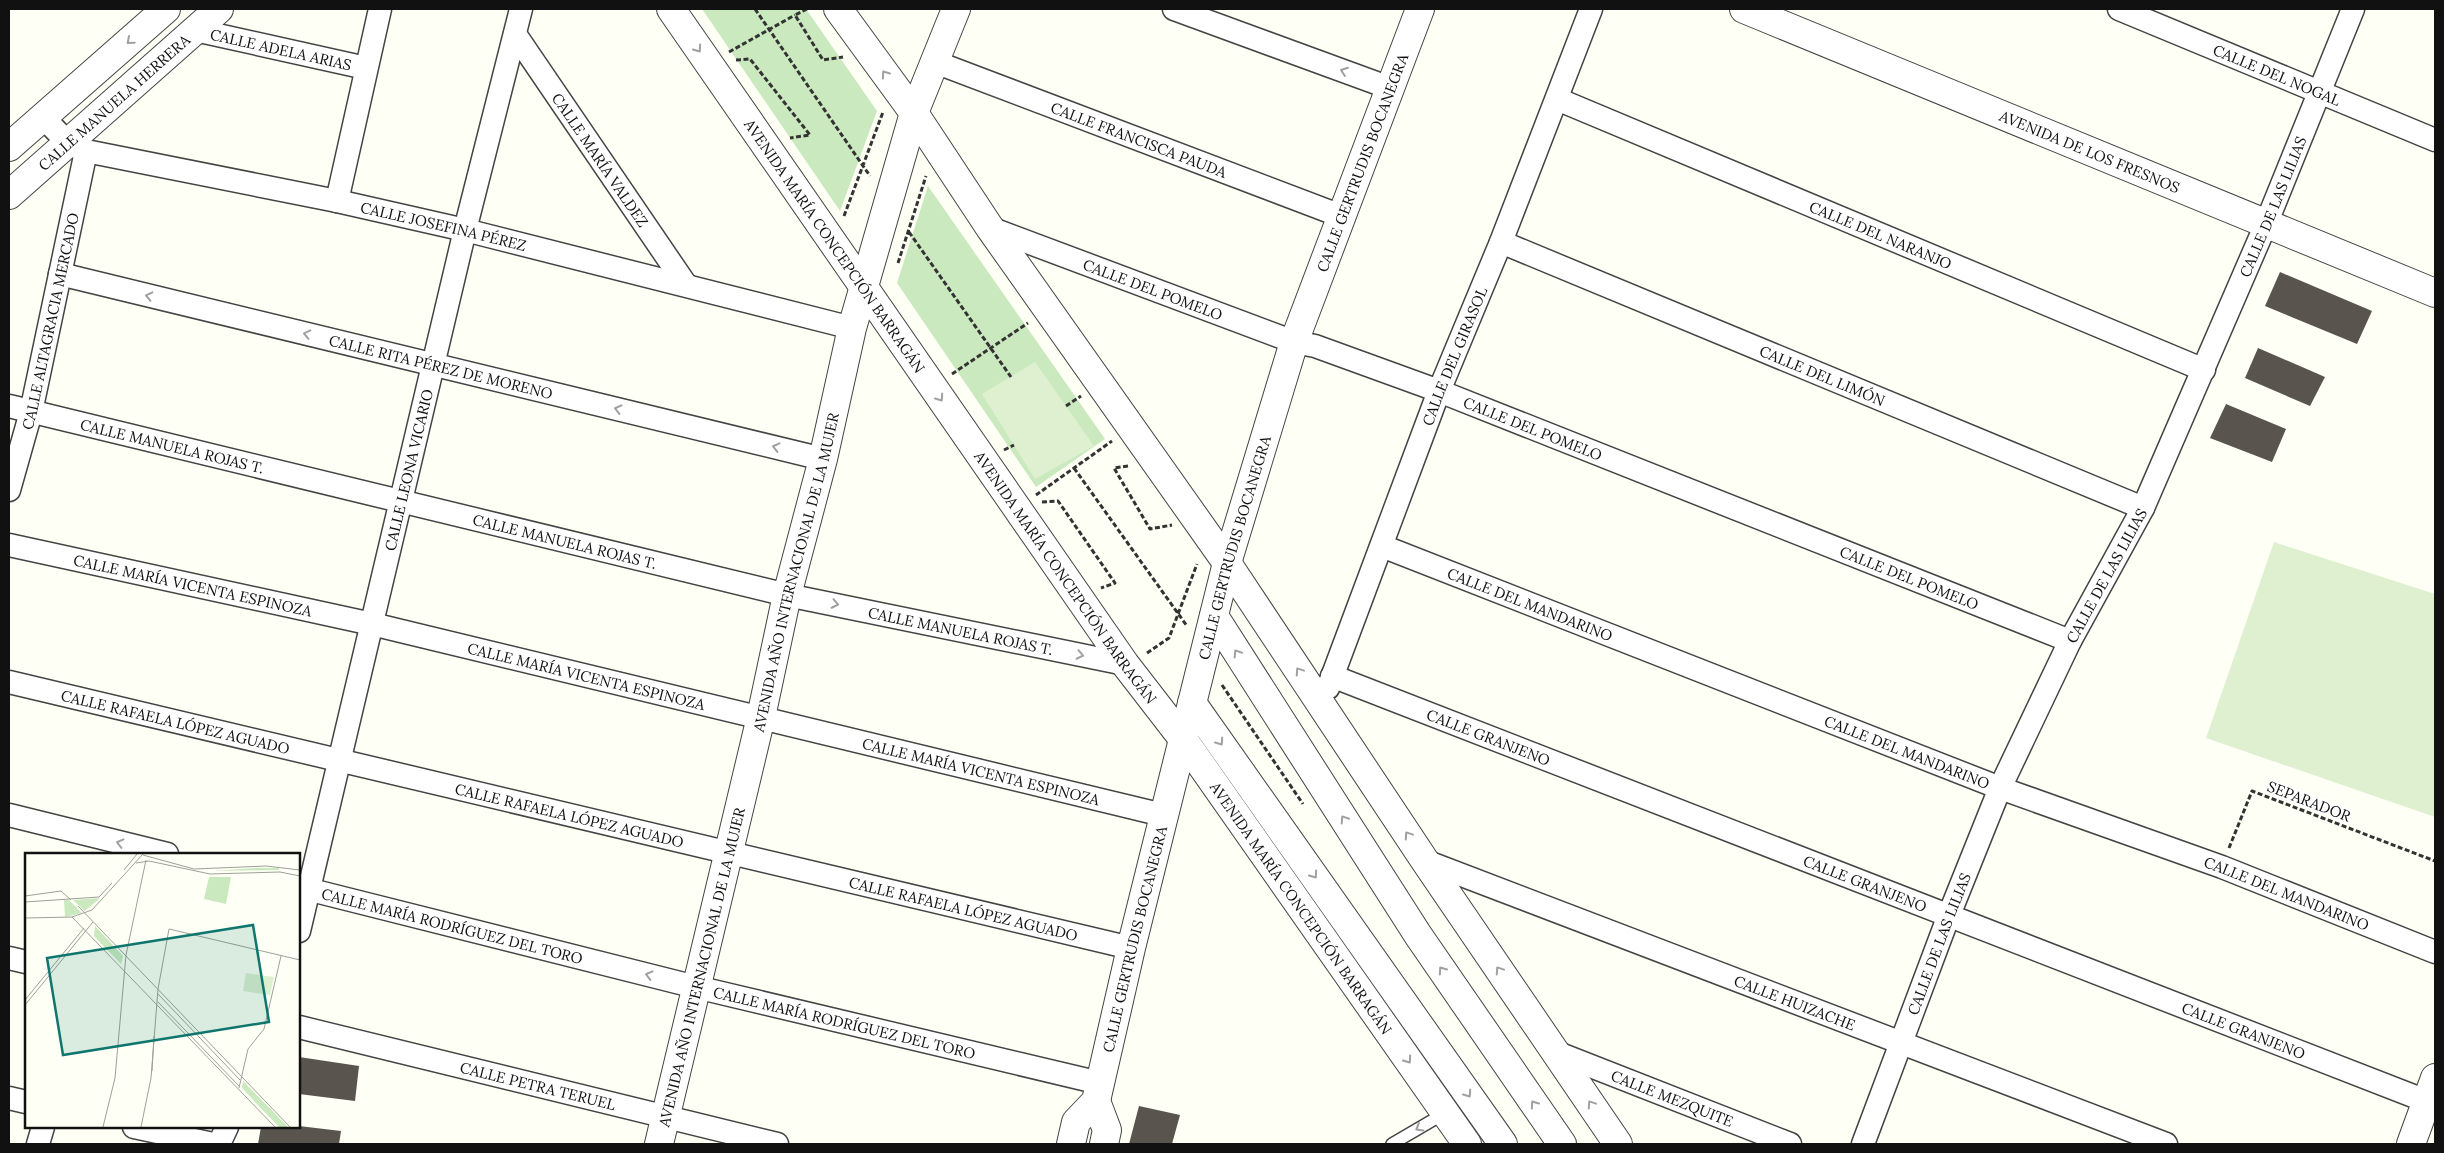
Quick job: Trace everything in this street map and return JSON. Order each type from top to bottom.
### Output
[{"type":"street","points":[[9,147],[166,9]]},
{"type":"street","name":"CALLE MANUELA HERRERA","points":[[9,195],[77,147],[194,30],[218,9]]},
{"type":"street","points":[[337,202],[380,9]]},
{"type":"street","name":"CALLE LEONA VICARIO","points":[[300,920],[303,888],[339,760],[435,364],[465,230],[521,9]]},
{"type":"street","name":"AVENIDA MARÍA CONCEPCIÓN BARRAGÁN","points":[[671,9],[864,289],[1133,655],[1183,739],[1467,1144]]},
{"type":"street","points":[[838,9],[914,113],[990,228],[1227,563],[1425,861],[1618,1144]]},
{"type":"street","name":"AVENIDA AÑO INTERNACIONAL DE LA MUJER","points":[[658,1144],[761,717],[787,595],[823,459],[852,328],[914,113],[956,9]]},
{"type":"street","points":[[1174,9],[1390,88]]},
{"type":"street","name":"CALLE GERTRUDIS BOCANEGRA","points":[[1098,1092],[1163,816],[1227,563],[1294,342],[1420,9]]},
{"type":"street","name":"CALLE DEL GIRASOL","points":[[1322,706],[1439,391],[1501,242],[1591,9]]},
{"type":"street","name":"AVENIDA DE LOS FRESNOS","points":[[1744,9],[2435,293]]},
{"type":"street","name":"CALLE DEL NOGAL","points":[[2119,9],[2319,90],[2435,140]]},
{"type":"street","name":"CALLE DE LAS LILIAS","points":[[1863,1144],[1949,915],[2000,788],[2070,641],[2143,508],[2266,224],[2353,9]]},
{"type":"street","name":"CALLE ADELA ARIAS","points":[[194,30],[366,68]]},
{"type":"street","name":"CALLE MARÍA VALDEZ","points":[[515,34],[686,285]]},
{"type":"street","name":"CALLE FRANCISCA PAUDA","points":[[935,62],[1341,216]]},
{"type":"street","name":"CALLE DEL NARANJO","points":[[1557,99],[2204,370]]},
{"type":"street","points":[[43,117],[77,147]]},
{"type":"street","name":"CALLE JOSEFINA PÉREZ","points":[[77,147],[465,230],[852,328]]},
{"type":"street","name":"CALLE ALTAGRACIA MERCADO","points":[[9,490],[31,412],[60,274],[77,147]]},
{"type":"street","name":"CALLE DEL POMELO","points":[[990,228],[1294,342],[1315,346],[1439,391],[2070,641]]},
{"type":"street","name":"CALLE DEL LIMÓN","points":[[1501,242],[2143,508]]},
{"type":"street","name":"CALLE RITA PÉREZ DE MORENO","points":[[60,274],[823,459]]},
{"type":"street","name":"CALLE MANUELA ROJAS T.","points":[[9,406],[787,595],[1133,655]]},
{"type":"street","name":"CALLE MARÍA VICENTA ESPINOZA","points":[[9,545],[372,624],[1163,816]]},
{"type":"street","name":"CALLE DEL MANDARINO","points":[[1382,546],[2000,788],[2222,867],[2435,952]]},
{"type":"street","points":[[1214,616],[1418,935],[1562,1144]]},
{"type":"street","name":"CALLE GRANJENO","points":[[1332,676],[1949,915],[2431,1090]]},
{"type":"street","name":"CALLE RAFAELA LÓPEZ AGUADO","points":[[9,682],[1131,948]]},
{"type":"street","name":"AVENIDA MARÍA CONCEPCIÓN BARRAGÁN","points":[[1192,702],[1503,1144]]},
{"type":"street","points":[[9,815],[163,853]]},
{"type":"street","name":"CALLE HUIZACHE","points":[[1425,861],[2166,1144]]},
{"type":"street","name":"CALLE MARÍA RODRÍGUEZ DEL TORO","points":[[303,888],[696,987],[1098,1092]]},
{"type":"street","points":[[9,958],[25,962]]},
{"type":"street","name":"CALLE PETRA TERUEL","points":[[300,1027],[777,1144]]},
{"type":"street","name":"CALLE MEZQUITE","points":[[1555,1052],[1790,1144]]},
{"type":"street","points":[[2411,1144],[2431,1090]]},
{"type":"street","points":[[1070,1144],[1076,1122],[1098,1092]]},
{"type":"street","points":[[1098,1092],[1108,1130],[1104,1144]]},
{"type":"street","points":[[9,1098],[25,1102]]},
{"type":"street","points":[[38,1144],[43,1128]]},
{"type":"street","points":[[139,1128],[213,1144]]},
{"type":"street","points":[[219,1144],[227,1128]]},
{"type":"lane","points":[[1392,1144],[1445,1112]]},
{"type":"path","points":[[755,9],[908,232],[1011,377]]},
{"type":"path","points":[[784,138],[810,135],[750,59],[730,60],[726,54],[807,9]]},
{"type":"path","points":[[794,15],[823,60],[845,57]]},
{"type":"path","points":[[837,213],[843,220],[883,111]]},
{"type":"path","points":[[897,267],[927,174],[933,182]]},
{"type":"path","points":[[1024,314],[1035,329]]},
{"type":"path","points":[[952,374],[1030,322]]},
{"type":"path","points":[[946,366],[957,382]]},
{"type":"path","points":[[1076,388],[1087,403]]},
{"type":"path","points":[[1066,406],[1082,396]]},
{"type":"path","points":[[1108,433],[1118,447]]},
{"type":"path","points":[[1035,496],[1113,440]]},
{"type":"path","points":[[998,443],[1009,458]]},
{"type":"path","points":[[1004,450],[1014,445]]},
{"type":"path","points":[[1127,459],[1131,465],[1114,468],[1150,529],[1174,524]]},
{"type":"path","points":[[1074,468],[1179,612],[1230,700]]},
{"type":"path","points":[[1030,489],[1037,502],[1058,501],[1115,583],[1098,589],[1103,596]]},
{"type":"path","points":[[1133,655],[1147,653],[1169,638],[1198,562]]},
{"type":"path","name":"SEPARADOR","points":[[2222,867],[2252,791],[2435,861]]},
{"type":"green space","points":[[702,9],[806,9],[877,111],[840,211]]},
{"type":"green space","points":[[928,186],[1105,439],[1036,487],[897,283]]},
{"type":"green space","points":[[1035,362],[1094,446],[1035,479],[982,394]]},
{"type":"green space","points":[[2274,542],[2435,594],[2435,817],[2206,738]]},
{"type":"building","points":[[2280,272],[2372,311],[2357,344],[2265,306]]},
{"type":"building","points":[[2258,348],[2325,377],[2310,406],[2245,378]]},
{"type":"building","points":[[2226,404],[2286,429],[2272,462],[2210,438]]},
{"type":"building","points":[[300,1057],[359,1066],[355,1101],[300,1094]]},
{"type":"building","points":[[1139,1106],[1180,1115],[1172,1144],[1129,1144]]},
{"type":"building","points":[[300,1126],[341,1131],[339,1144],[258,1144],[261,1128],[300,1128]]}]
